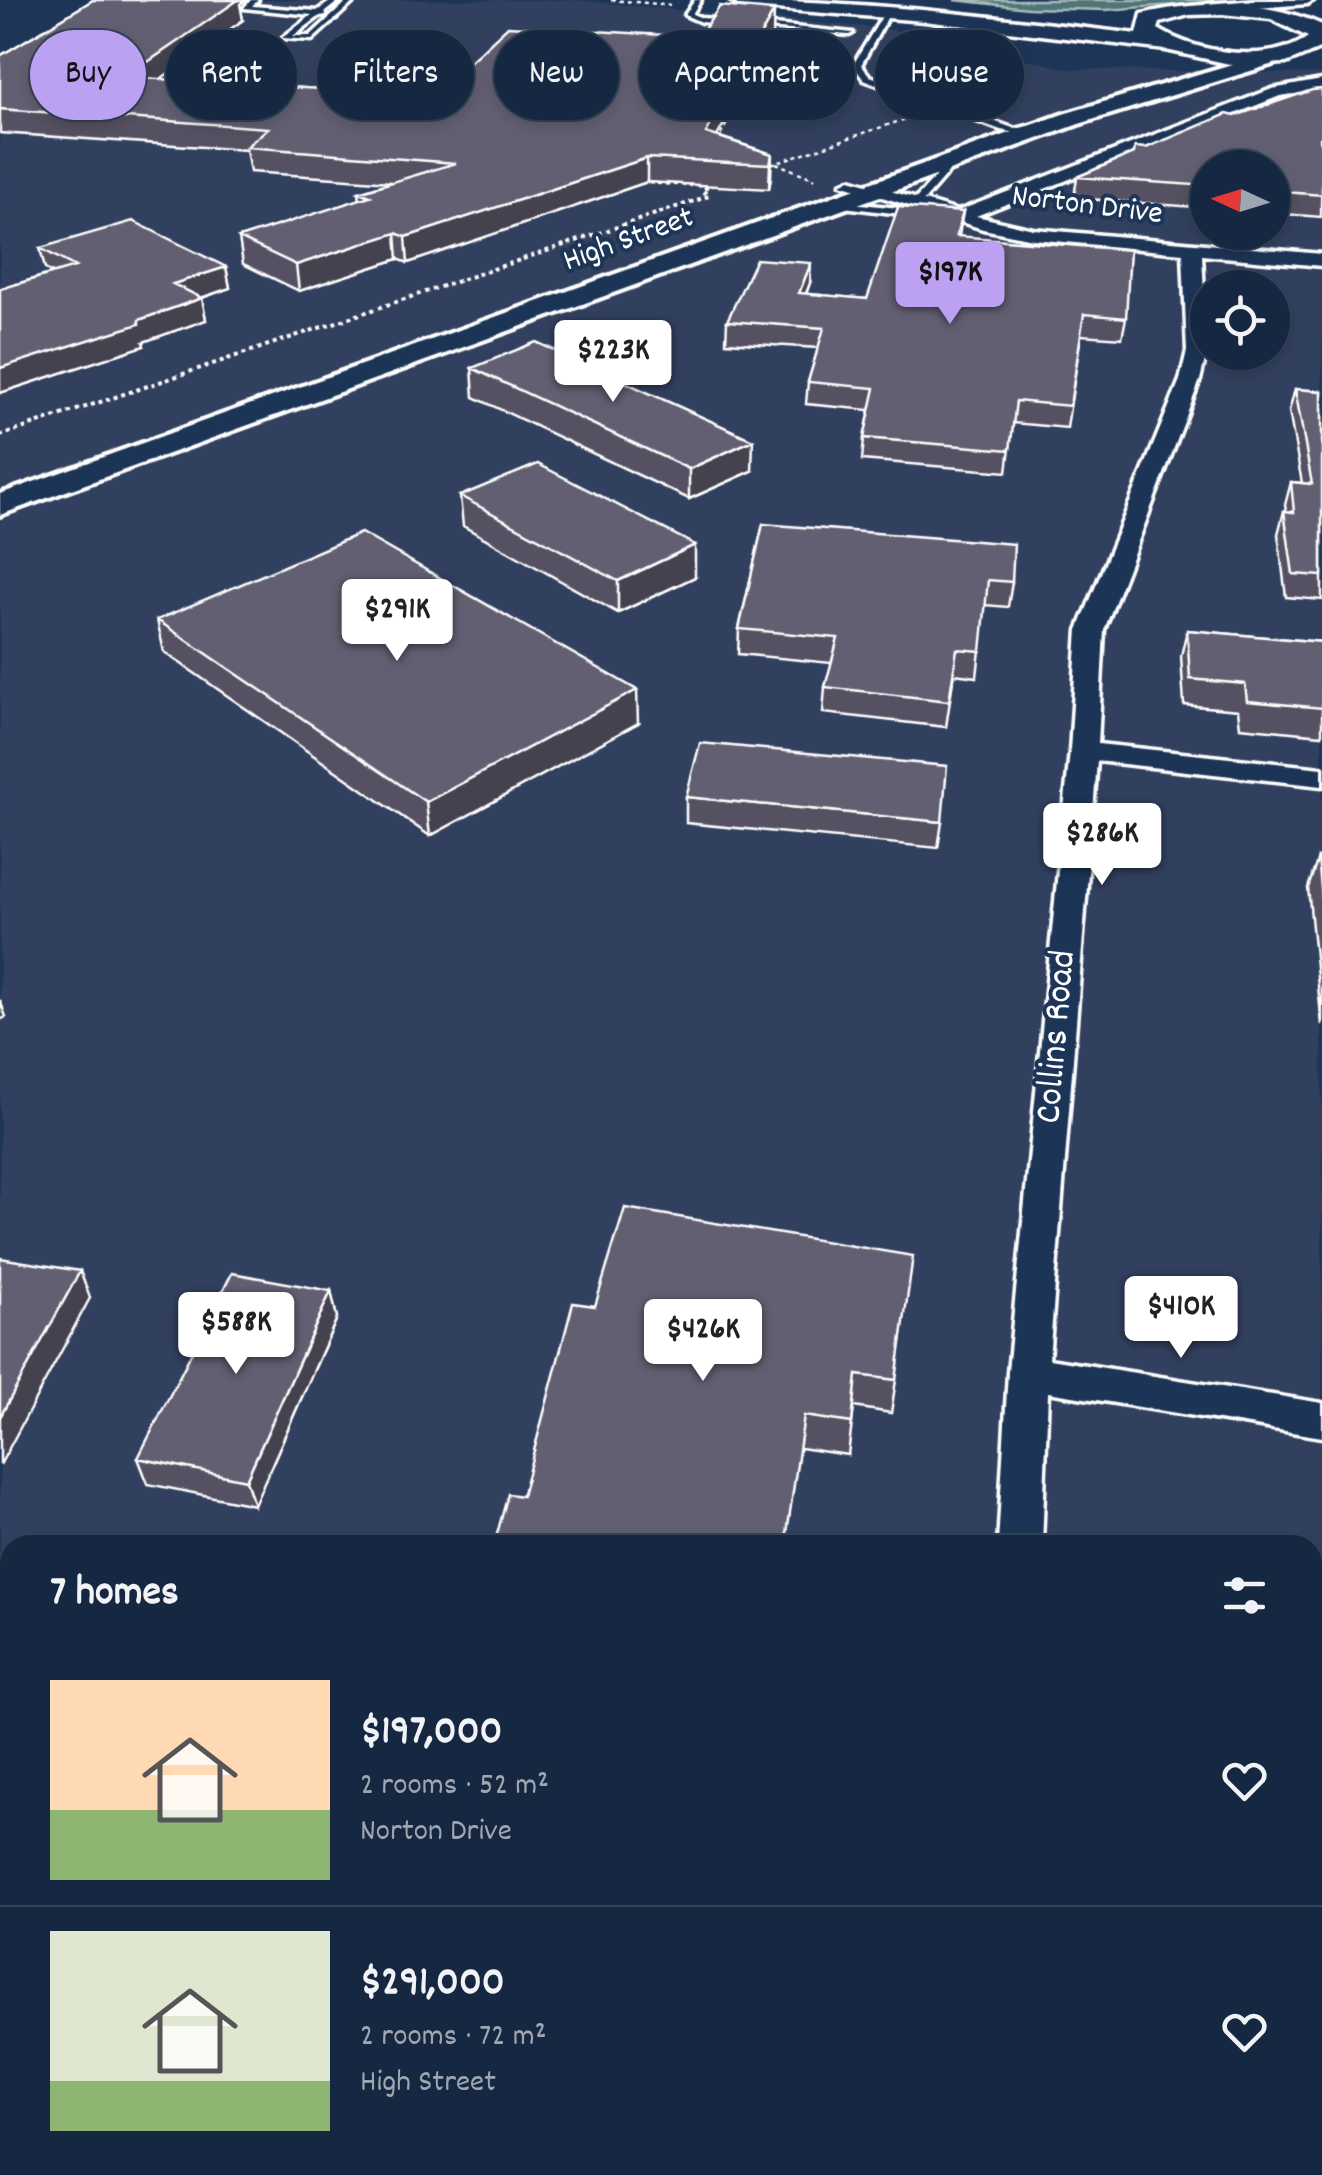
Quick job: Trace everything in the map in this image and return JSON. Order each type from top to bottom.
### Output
[{"type":"highway","points":[[740,0],[1116,14],[1206,8],[1296,11],[1322,24]]},
{"type":"highway","points":[[850,0],[1219,56],[1304,51],[1315,46],[1320,39],[1318,32],[1296,11]]},
{"type":"highway","points":[[1169,46],[1146,31],[1145,25],[1150,19],[1174,11]]},
{"type":"main road","name":"High Street","points":[[0,505],[852,192],[1004,128],[1158,82],[1175,66],[1169,46]]},
{"type":"main road","name":"High Street","points":[[0,486],[852,192],[1071,119],[1304,51]]},
{"type":"street","points":[[1296,11],[1300,6],[1322,2]]},
{"type":"street","points":[[959,217],[1277,92],[1322,85]]},
{"type":"street","name":"Norton Drive","points":[[852,192],[917,203],[982,224],[1033,234],[1190,250]]},
{"type":"street","name":"Norton Drive","points":[[1192,250],[1322,260]]},
{"type":"street","name":"Collins Road","points":[[1020,1535],[1028,1372],[1084,751],[1091,630],[1190,380],[1197,351],[1192,250]]},
{"type":"street","points":[[1084,751],[1322,777]]},
{"type":"street","points":[[1028,1372],[1322,1420]]},
{"type":"lane","points":[[254,0],[246,7],[334,15]]},
{"type":"lane","points":[[338,0],[286,38],[306,40],[352,0]]},
{"type":"lane","points":[[695,4],[688,14],[701,20],[815,30]]},
{"type":"lane","points":[[890,5],[858,65],[868,78],[1004,128],[1024,130],[1071,119]]},
{"type":"lane","points":[[298,31],[315,33]]},
{"type":"lane","points":[[917,203],[954,160]]},
{"type":"lane","points":[[852,192],[876,206],[982,224]]},
{"type":"path","points":[[611,0],[695,4]]},
{"type":"path","points":[[710,156],[729,120]]},
{"type":"path","points":[[760,160],[771,164],[903,120]]},
{"type":"path","points":[[0,436],[709,196],[702,190],[713,184],[631,182]]},
{"type":"shaded area","points":[[108,0],[572,0],[892,30],[875,30],[875,120],[1024,120],[1024,59],[1069,69],[1322,74],[1322,1535],[0,1535],[0,64],[30,46],[30,120],[146,120],[146,30],[57,30]]},
{"type":"green space","points":[[954,0],[1239,0],[1106,10],[1028,8]]},
{"type":"building","points":[[93,0],[238,0],[194,30],[166,30],[166,50],[146,63],[146,30],[43,30]]},
{"type":"building","points":[[720,6],[774,11],[763,30],[704,30]]},
{"type":"building","points":[[508,26],[577,30],[504,30]]},
{"type":"building","points":[[619,32],[639,34],[639,120],[713,120],[706,133],[772,154],[770,164],[647,158],[406,237],[396,233],[296,265],[239,238],[370,196],[359,192],[456,163],[246,147],[268,128],[146,119],[146,78],[166,79],[166,120],[297,120],[297,88],[317,89],[317,120],[474,120],[474,58],[494,39],[494,120],[619,120]]},
{"type":"building","points":[[30,38],[30,111],[0,109],[0,56]]},
{"type":"building","points":[[1322,89],[1322,195],[1290,192],[1290,150],[1190,150],[1190,185],[1077,177],[1134,153],[1135,147],[1146,148],[1227,114],[1235,116]]},
{"type":"building","points":[[898,207],[963,212],[956,236],[1130,250],[1126,318],[1084,314],[1070,406],[1016,401],[1010,450],[864,438],[875,388],[808,382],[824,328],[727,321],[756,259],[811,263],[799,293],[867,299]]},
{"type":"building","points":[[133,221],[226,267],[173,284],[202,298],[139,320],[139,324],[0,368],[0,289],[75,267],[40,248]]},
{"type":"building","points":[[536,342],[753,440],[689,469],[472,368]]},
{"type":"building","points":[[1295,389],[1322,391],[1322,576],[1293,574],[1284,511],[1294,512],[1291,482],[1312,484]]},
{"type":"building","points":[[538,464],[695,545],[618,581],[460,496]]},
{"type":"building","points":[[763,524],[1014,544],[1012,582],[988,580],[981,651],[957,649],[949,701],[825,687],[838,638],[739,629]]},
{"type":"building","points":[[361,533],[637,690],[426,802],[157,620]]},
{"type":"building","points":[[1187,630],[1322,642],[1322,708],[1247,701],[1245,684],[1190,679]]},
{"type":"building","points":[[700,743],[947,766],[942,822],[686,797]]},
{"type":"building","points":[[1318,858],[1322,859],[1322,898]]},
{"type":"building","points":[[625,1208],[913,1256],[896,1380],[857,1375],[852,1423],[804,1416],[787,1535],[497,1535],[508,1494],[522,1496],[573,1303],[595,1306]]},
{"type":"building","points":[[0,1258],[80,1271],[0,1417]]},
{"type":"building","points":[[232,1273],[331,1291],[246,1480],[138,1458]]}]
